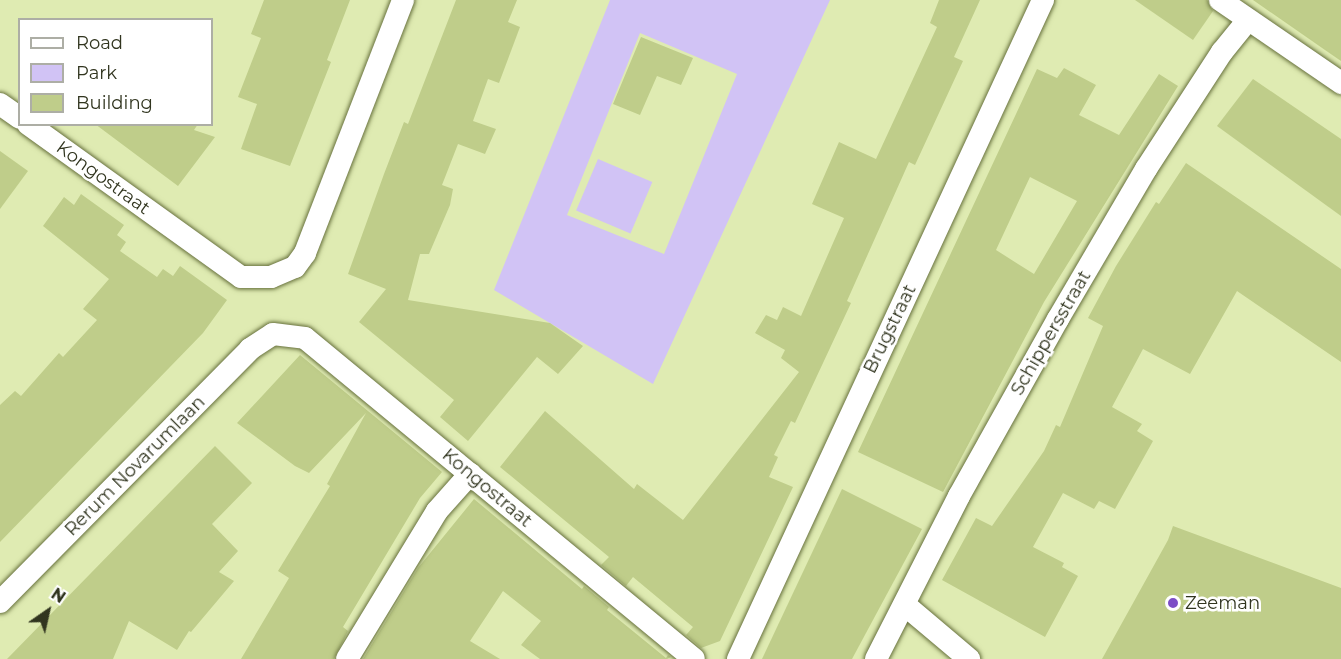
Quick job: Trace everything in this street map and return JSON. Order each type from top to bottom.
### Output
[{"type":"street","name":"Kongostraat","points":[[31,126],[242,277],[272,278],[295,267],[305,253],[403,0]]},
{"type":"street","name":"Brugstraat","points":[[738,659],[1043,0]]},
{"type":"street","points":[[1220,0],[1341,83]]},
{"type":"street","name":"Schippersstraat","points":[[876,659],[959,496],[1076,288],[1146,169],[1222,52],[1248,20]]},
{"type":"street","points":[[0,104],[18,117]]},
{"type":"street","name":"Kongostraat","points":[[273,334],[305,338],[694,659]]},
{"type":"street","name":"Rerum Novarumlaan","points":[[0,602],[250,349],[273,334]]},
{"type":"street","points":[[347,659],[437,511],[470,474]]},
{"type":"street","points":[[905,605],[969,659]]},
{"type":"green space","points":[[610,0],[830,0],[653,384],[494,290]],"holes":[[[640,33],[737,74],[664,254],[567,215]]]},
{"type":"green space","points":[[598,159],[652,182],[630,234],[576,211]]},
{"type":"building","points":[[264,0],[350,0],[327,60],[331,62],[290,166],[241,149],[257,104],[238,97],[261,38],[251,34]]},
{"type":"building","points":[[456,0],[517,0],[508,22],[520,27],[499,83],[488,79],[473,121],[496,129],[485,154],[458,144],[442,185],[453,189],[450,205],[429,254],[420,254],[408,300],[550,323],[583,346],[558,374],[537,357],[468,441],[440,417],[454,400],[359,322],[386,289],[348,274],[404,122],[408,124]]},
{"type":"building","points":[[939,0],[980,0],[954,57],[963,61],[915,165],[909,162],[847,301],[851,303],[795,423],[791,421],[774,455],[778,457],[769,477],[793,487],[720,641],[701,648],[686,635],[693,627],[633,577],[626,586],[601,565],[609,557],[500,467],[545,411],[634,489],[637,484],[683,520],[799,372],[781,358],[785,350],[755,333],[766,315],[777,320],[783,307],[801,316],[844,218],[812,204],[839,142],[876,159],[937,27],[930,23]]},
{"type":"building","points":[[1135,0],[1207,0],[1213,11],[1193,40]]},
{"type":"building","points":[[1253,0],[1341,0],[1341,61],[1325,50]]},
{"type":"building","points":[[641,37],[693,58],[681,85],[657,76],[640,115],[613,104]]},
{"type":"building","points":[[1064,68],[1096,85],[1079,115],[1119,135],[1159,74],[1178,86],[1044,302],[943,492],[858,452],[1037,69],[1057,78]],"holes":[[[1030,177],[1077,201],[1034,274],[996,250]]]},
{"type":"building","points":[[1253,79],[1341,139],[1341,216],[1217,126]]},
{"type":"building","points":[[98,126],[197,126],[194,130],[215,137],[178,186]]},
{"type":"building","points":[[0,151],[28,171],[0,209]]},
{"type":"building","points":[[1186,163],[1341,269],[1341,362],[1237,291],[1190,374],[1143,349],[1112,407],[1142,424],[1137,431],[1153,441],[1115,509],[1099,501],[1094,509],[1063,493],[1033,547],[1064,563],[1062,567],[1078,576],[1045,637],[942,580],[976,518],[992,526],[1044,451],[1056,425],[1060,427],[1103,326],[1088,318],[1116,266],[1156,202],[1159,204]]},
{"type":"building","points":[[81,194],[124,225],[117,235],[126,242],[120,251],[157,277],[163,269],[173,276],[180,266],[227,300],[203,333],[0,542],[0,405],[15,391],[21,396],[59,353],[63,357],[97,320],[83,309],[109,279],[43,226],[64,197],[74,205]]},
{"type":"building","points":[[300,355],[442,472],[420,498],[343,627],[348,631],[334,659],[241,659],[289,578],[278,571],[330,486],[327,484],[366,413],[309,473],[295,466],[237,423]]},
{"type":"building","points":[[215,446],[252,483],[212,524],[238,551],[219,572],[234,581],[191,632],[189,631],[177,650],[129,621],[113,659],[7,659]]},
{"type":"building","points":[[842,489],[922,529],[852,659],[762,659]]},
{"type":"building","points":[[474,499],[582,589],[584,586],[609,607],[607,610],[666,658],[668,655],[671,657],[667,659],[540,659],[521,645],[541,621],[503,591],[470,641],[500,659],[363,659],[418,568]]},
{"type":"building","points":[[1173,526],[1341,588],[1341,659],[1102,659],[1168,540]]},
{"type":"place","name":"Zeeman","points":[[1173,603]]}]
